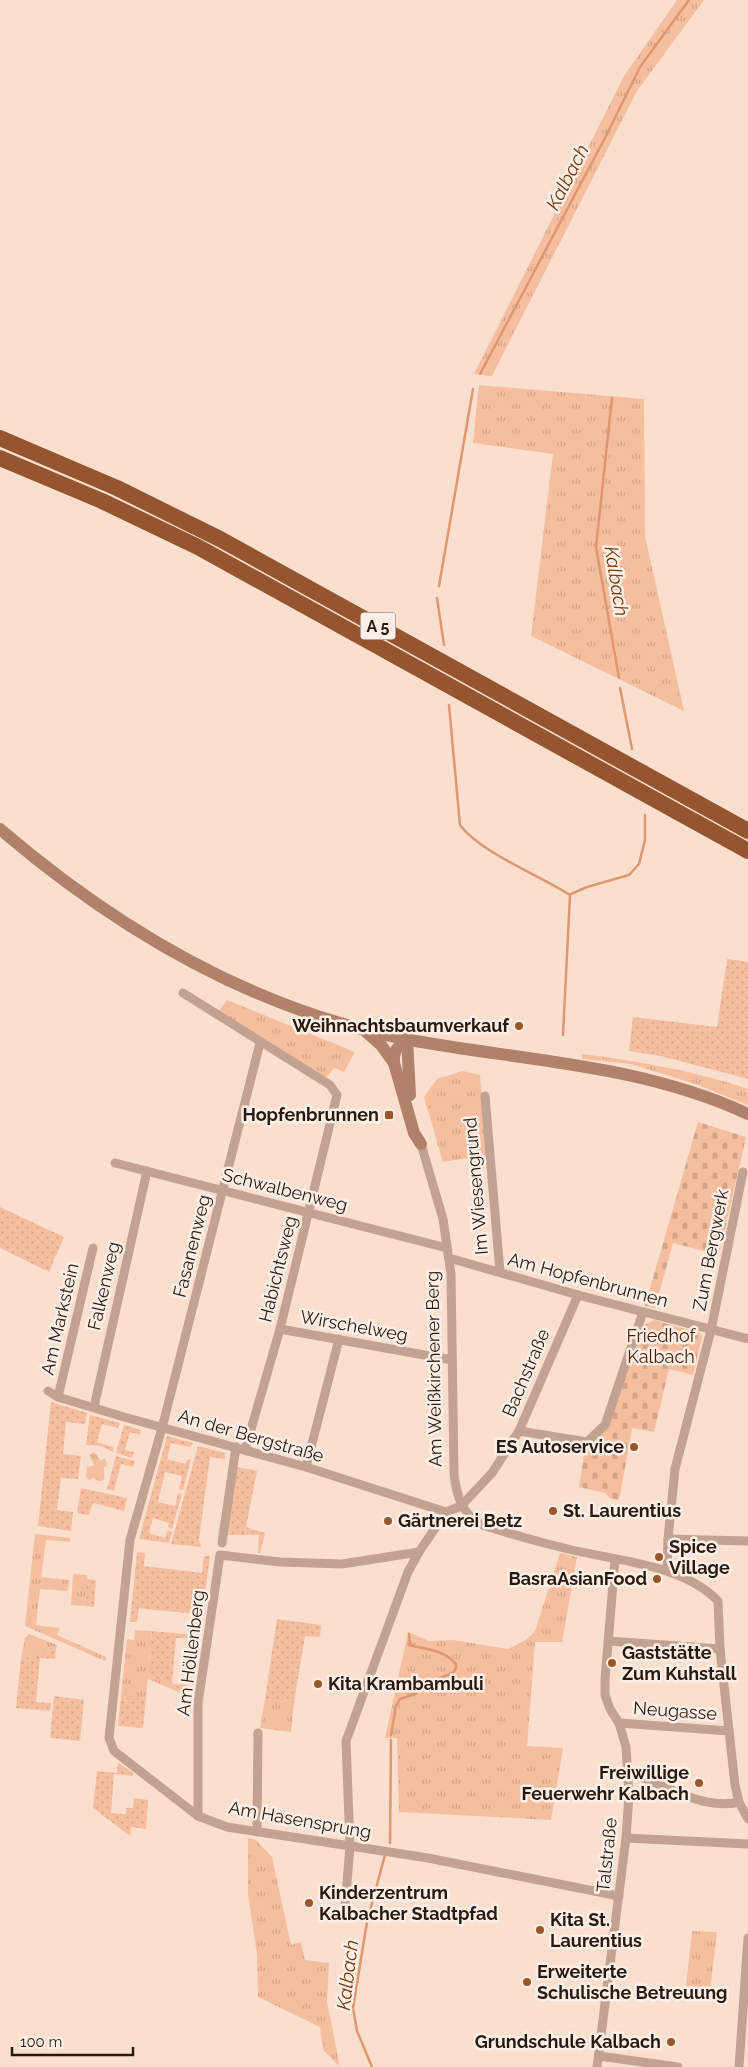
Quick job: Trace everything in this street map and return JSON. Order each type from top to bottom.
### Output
[{"type":"highway","name":"A 5","points":[[0,438],[117,488],[220,539],[748,831]]},
{"type":"highway","name":"A 5","points":[[0,458],[102,501],[198,547],[748,852]]},
{"type":"main road","points":[[0,829],[39,863],[100,908],[164,948],[234,983],[304,1010],[362,1028],[407,1039],[653,1079],[717,1099],[748,1114]]},
{"type":"main road","points":[[362,1028],[400,1061],[429,1043]]},
{"type":"main road","name":"Am Weißkirchener Berg","points":[[407,1039],[400,1061],[421,1132],[421,1144]]},
{"type":"street","points":[[183,993],[260,1043]]},
{"type":"street","name":"Habichtsweg","points":[[240,1448],[280,1329],[336,1095],[330,1085],[260,1043]]},
{"type":"street","name":"Fasanenweg","points":[[162,1428],[260,1043]]},
{"type":"street","name":"Im Wiesengrund","points":[[485,1096],[500,1272]]},
{"type":"street","name":"Am Weißkirchener Berg","points":[[421,1144],[439,1203],[449,1258],[453,1314],[454,1474],[461,1506]]},
{"type":"street","name":"Schwalbenweg","points":[[115,1163],[447,1248]]},
{"type":"street","name":"Falkenweg","points":[[94,1407],[147,1171]]},
{"type":"street","name":"Zum Bergwerk","points":[[667,1570],[675,1469],[711,1330],[743,1172]]},
{"type":"street","name":"Am Markstein","points":[[58,1397],[93,1248]]},
{"type":"street","name":"Am Hopfenbrunnen","points":[[449,1258],[578,1295],[748,1339]]},
{"type":"street","name":"Bachstraße","points":[[461,1506],[492,1473],[519,1431],[578,1295]]},
{"type":"street","points":[[519,1431],[587,1442],[595,1435],[605,1425],[643,1312]]},
{"type":"street","name":"Wirschelweg","points":[[280,1329],[452,1360]]},
{"type":"street","points":[[306,1467],[339,1339]]},
{"type":"street","name":"An der Bergstraße","points":[[48,1391],[58,1397],[162,1428],[306,1467],[446,1512]]},
{"type":"street","name":"Am Hasensprung","points":[[162,1428],[130,1540],[109,1738],[114,1751],[198,1816],[227,1827],[428,1858],[619,1896]]},
{"type":"street","points":[[222,1543],[240,1448]]},
{"type":"street","points":[[345,1907],[350,1846],[346,1741],[408,1572],[446,1512],[461,1506],[470,1518],[482,1525],[615,1560],[667,1570],[711,1593],[718,1601],[720,1649],[735,1785],[748,1819]]},
{"type":"street","points":[[668,1539],[748,1541]]},
{"type":"street","name":"Am Höllenberg","points":[[198,1816],[198,1703],[220,1555],[280,1562],[342,1564],[419,1552]]},
{"type":"street","name":"Talstraße","points":[[597,2067],[626,1838],[629,1773],[626,1747],[619,1723],[610,1710],[605,1695],[615,1560]]},
{"type":"street","points":[[608,1641],[720,1649]]},
{"type":"street","name":"Neugasse","points":[[619,1723],[729,1731]]},
{"type":"street","points":[[257,1832],[258,1732]]},
{"type":"street","points":[[629,1773],[669,1790],[714,1804],[728,1805],[740,1802]]},
{"type":"street","points":[[626,1838],[748,1844]]},
{"type":"street","points":[[739,2067],[748,1938]]},
{"type":"street","points":[[599,2056],[678,2067]]},
{"type":"green space","points":[[677,0],[704,0],[637,91],[492,376],[474,374],[624,76]]},
{"type":"green space","points":[[479,385],[644,399],[645,536],[684,711],[531,636],[553,454],[473,443]]},
{"type":"green space","points":[[727,959],[748,962],[748,1079],[661,1056],[629,1051],[633,1017],[717,1027]]},
{"type":"green space","points":[[227,1000],[355,1052],[344,1072],[334,1068],[326,1078],[219,1011]]},
{"type":"green space","points":[[582,1054],[666,1067],[748,1089],[748,1105],[698,1085],[631,1064],[582,1059]]},
{"type":"green space","points":[[463,1071],[480,1075],[486,1155],[443,1162],[424,1097],[437,1079]]},
{"type":"green space","name":"Friedhof Kalbach","points":[[698,1122],[746,1137],[719,1255],[673,1243],[655,1308],[645,1306]]},
{"type":"green space","points":[[0,1207],[64,1237],[49,1272],[0,1248]]},
{"type":"green space","name":"Friedhof Kalbach","points":[[654,1320],[700,1333],[702,1337],[693,1375],[669,1369],[654,1432],[632,1428],[618,1500],[610,1498],[605,1493],[579,1487],[585,1447],[608,1427],[644,1325]]},
{"type":"green space","points":[[51,1402],[87,1413],[85,1424],[66,1422],[63,1454],[81,1456],[78,1479],[61,1478],[57,1510],[73,1512],[71,1531],[38,1526]]},
{"type":"green space","points":[[90,1415],[120,1423],[118,1428],[102,1424],[97,1442],[113,1447],[113,1452],[101,1446],[86,1445]]},
{"type":"green space","points":[[124,1425],[141,1430],[140,1435],[130,1432],[125,1450],[134,1452],[132,1458],[116,1453]]},
{"type":"green space","points":[[167,1436],[193,1443],[190,1447],[171,1443],[167,1459],[185,1464],[187,1460],[191,1459],[183,1490],[179,1489],[182,1476],[165,1472],[158,1502],[175,1506],[178,1493],[182,1494],[172,1529],[168,1527],[169,1523],[153,1518],[149,1533],[165,1538],[167,1531],[172,1532],[169,1543],[139,1539]]},
{"type":"green space","points":[[198,1446],[225,1453],[225,1459],[210,1457],[199,1540],[201,1547],[171,1544]]},
{"type":"green space","points":[[94,1452],[101,1461],[105,1458],[107,1466],[104,1467],[104,1480],[98,1481],[94,1478],[89,1480],[86,1477],[87,1467],[94,1465],[89,1455]]},
{"type":"green space","points":[[116,1456],[135,1461],[133,1467],[121,1464],[114,1491],[107,1489]]},
{"type":"green space","points":[[237,1467],[257,1471],[246,1527],[265,1533],[260,1553],[258,1553],[259,1535],[227,1535]]},
{"type":"green space","points":[[81,1488],[127,1498],[124,1511],[93,1503],[89,1515],[77,1513]]},
{"type":"green space","points":[[35,1534],[70,1538],[70,1542],[46,1540],[41,1577],[69,1580],[68,1591],[40,1589],[36,1625],[60,1628],[57,1635],[106,1657],[105,1661],[25,1626]]},
{"type":"green space","points":[[137,1552],[145,1553],[144,1566],[202,1573],[204,1556],[210,1556],[200,1629],[195,1628],[197,1614],[139,1608],[137,1622],[130,1622]]},
{"type":"green space","points":[[560,1553],[577,1557],[562,1642],[535,1642],[527,1746],[563,1748],[551,1820],[399,1812],[397,1738],[385,1738],[408,1632],[429,1641],[453,1640],[508,1649],[526,1640],[535,1631]]},
{"type":"green space","points":[[73,1574],[87,1575],[84,1606],[71,1605]]},
{"type":"green space","points":[[86,1579],[96,1580],[94,1607],[84,1606]]},
{"type":"green space","points":[[277,1619],[321,1625],[320,1637],[305,1636],[294,1703],[265,1699]]},
{"type":"green space","points":[[135,1630],[152,1631],[148,1675],[186,1692],[186,1695],[148,1679],[146,1699],[121,1697],[127,1639],[134,1640]]},
{"type":"green space","points":[[152,1631],[194,1635],[194,1639],[176,1638],[172,1684],[187,1685],[186,1692],[148,1675]]},
{"type":"green space","points":[[29,1634],[57,1645],[56,1649],[21,1659],[25,1638]]},
{"type":"green space","points":[[56,1649],[55,1659],[40,1658],[36,1702],[51,1703],[50,1711],[16,1708],[21,1659]]},
{"type":"green space","points":[[54,1696],[84,1700],[80,1741],[50,1738]]},
{"type":"green space","points":[[121,1697],[146,1699],[143,1728],[118,1726]]},
{"type":"green space","points":[[265,1699],[294,1703],[291,1732],[260,1728]]},
{"type":"green space","points":[[118,1762],[133,1773],[133,1776],[114,1774],[111,1813],[126,1814],[126,1808],[133,1808],[134,1798],[148,1800],[146,1829],[131,1827],[130,1836],[93,1808],[97,1771],[117,1773]]},
{"type":"green space","points":[[248,1838],[256,1840],[272,1857],[291,1945],[301,1942],[305,1960],[329,1963],[327,2002],[340,2067],[323,2050],[320,2027],[258,1997],[257,1955],[248,1894]]},
{"type":"green space","points":[[692,1931],[717,1932],[710,1991],[686,1986]]},
{"type":"waterway","name":"Kalbach","points":[[480,374],[606,136],[640,67],[689,0]]},
{"type":"waterway","name":"Kalbach","points":[[439,586],[473,389]]},
{"type":"waterway","name":"Kalbach","points":[[612,398],[596,547],[619,678]]},
{"type":"waterway","name":"Kalbach","points":[[437,598],[444,645]]},
{"type":"waterway","name":"Kalbach","points":[[620,688],[632,749]]},
{"type":"waterway","name":"Kalbach","points":[[449,705],[460,825],[469,835],[496,854],[570,895],[563,1035]]},
{"type":"waterway","name":"Kalbach","points":[[571,894],[587,887],[629,875],[639,864],[645,840],[645,815]]},
{"type":"waterway","name":"Kalbach","points":[[391,1735],[396,1706],[400,1699],[415,1694],[430,1682],[453,1673],[456,1668],[456,1664],[446,1655],[410,1645],[409,1634]]},
{"type":"waterway","name":"Kalbach","points":[[390,1843],[391,1740]]},
{"type":"waterway","name":"Kalbach","points":[[372,2067],[357,2031],[353,2008],[367,1922],[385,1855]]},
{"type":"place","name":"Weihnachtsbaumverkauf","points":[[519,1026]]},
{"type":"place","name":"Hopfenbrunnen","points":[[389,1115]]},
{"type":"place","name":"ES Autoservice","points":[[634,1447]]},
{"type":"place","name":"St. Laurentius","points":[[553,1511]]},
{"type":"place","name":"Gärtnerei Betz","points":[[388,1521]]},
{"type":"place","name":"Spice Village","points":[[659,1557]]},
{"type":"place","name":"BasraAsianFood","points":[[657,1579]]},
{"type":"place","name":"Gaststätte Zum Kuhstall","points":[[612,1663]]},
{"type":"place","name":"Kita Krambambuli","points":[[318,1684]]},
{"type":"place","name":"Freiwillige Feuerwehr Kalbach","points":[[699,1783]]},
{"type":"place","name":"Kinderzentrum Kalbacher Stadtpfad","points":[[309,1903]]},
{"type":"place","name":"Kita St. Laurentius","points":[[540,1930]]},
{"type":"place","name":"Erweiterte Schulische Betreuung","points":[[527,1982]]},
{"type":"place","name":"Grundschule Kalbach","points":[[671,2042]]}]
